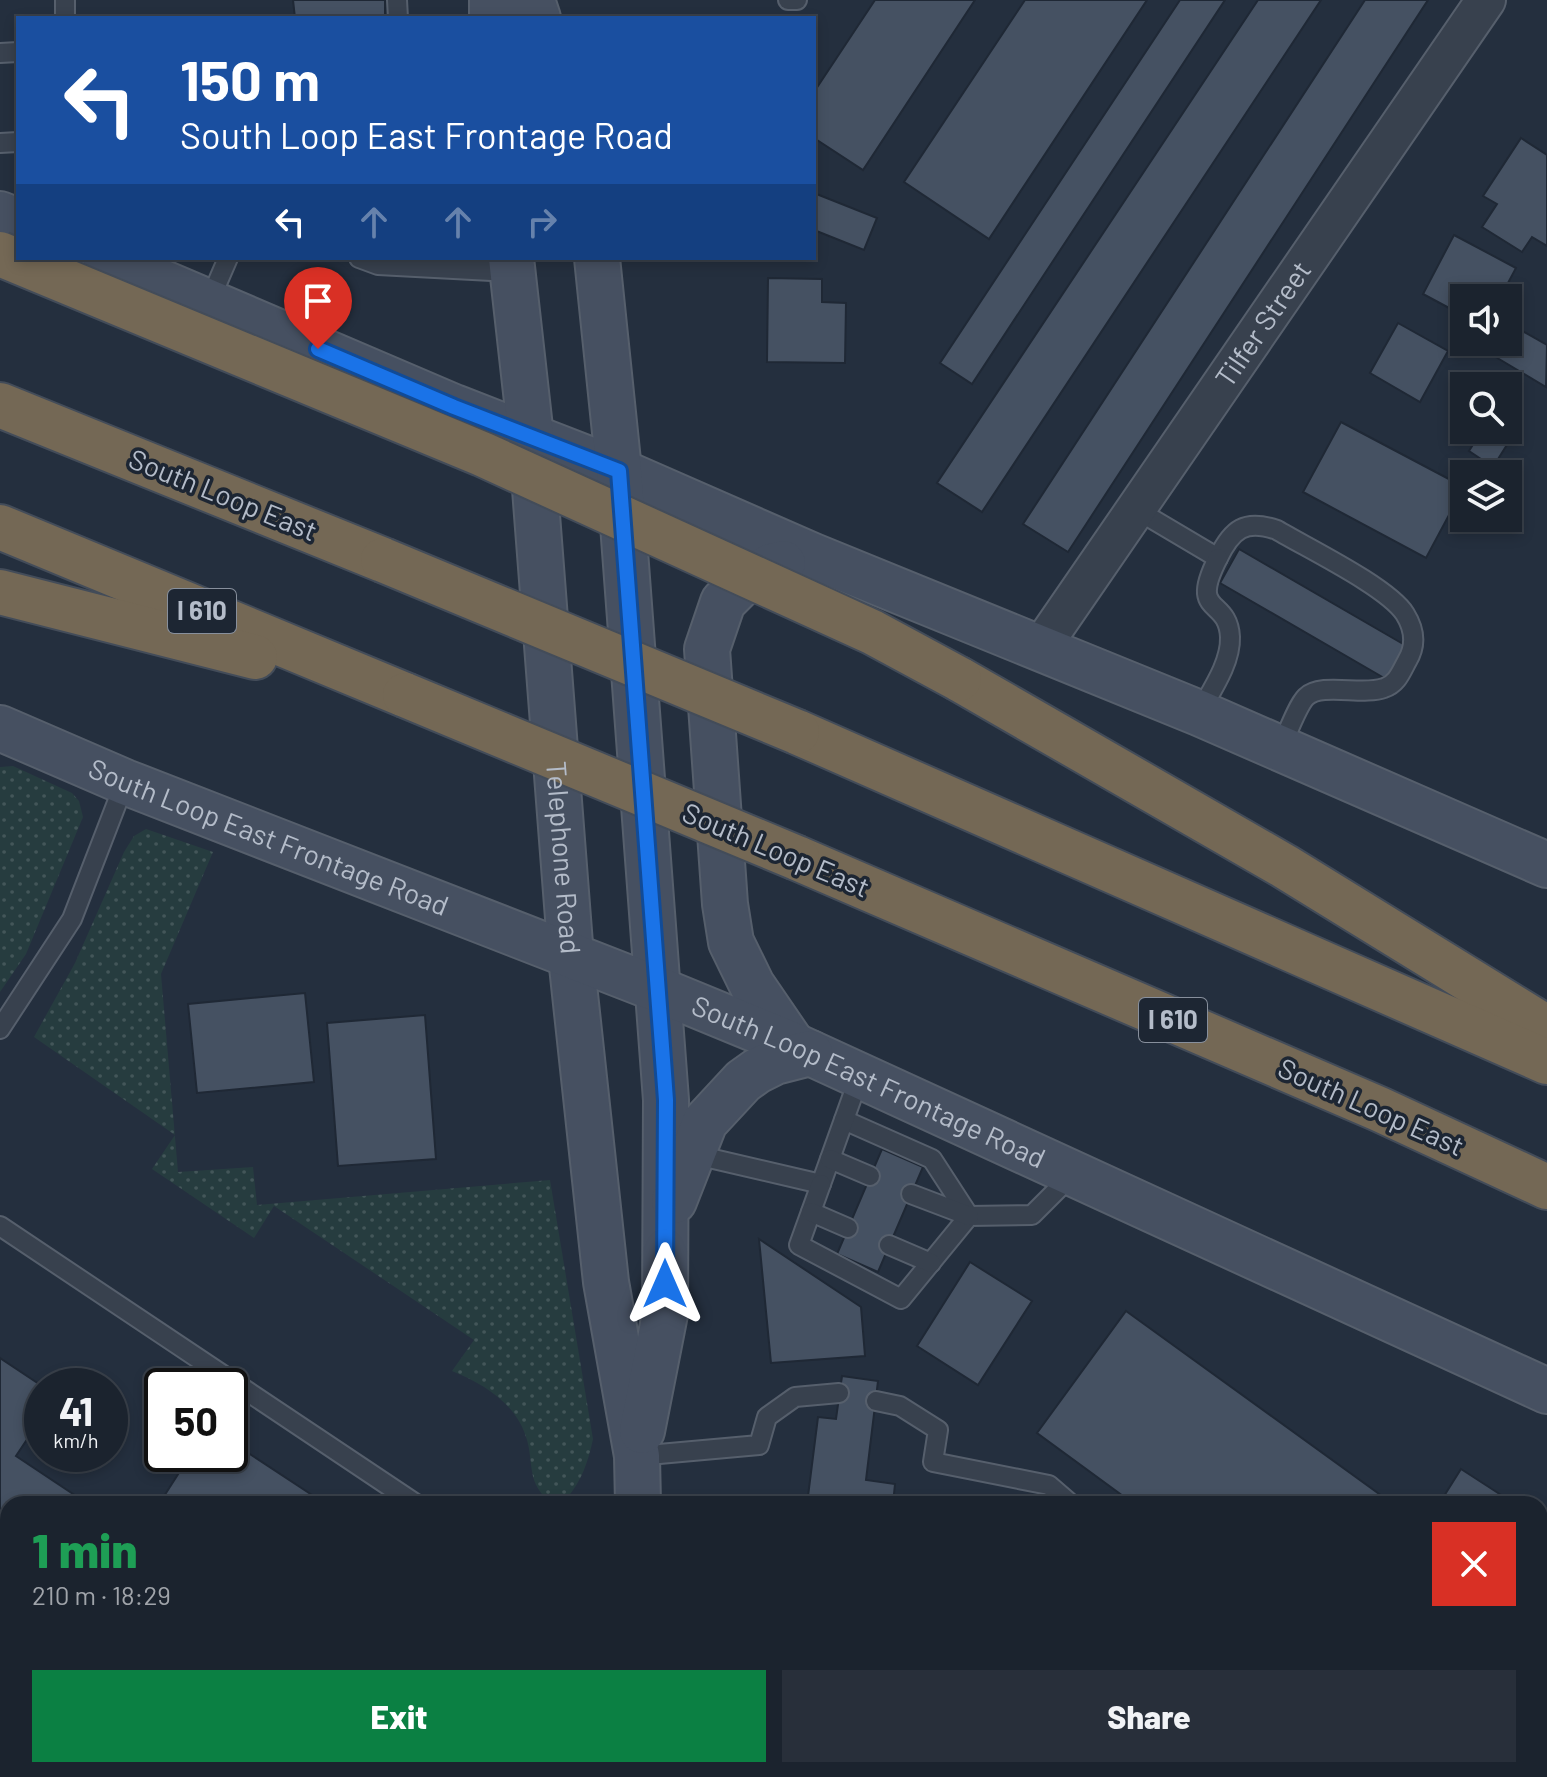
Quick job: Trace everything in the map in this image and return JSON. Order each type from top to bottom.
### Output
[{"type":"highway","points":[[0,254],[482,454],[872,632],[1284,866],[1547,1028]]},
{"type":"highway","name":"South Loop East","points":[[0,405],[797,732],[1547,1062]]},
{"type":"highway","name":"South Loop East","points":[[0,527],[797,858],[1379,1109],[1547,1187]]},
{"type":"highway","points":[[0,592],[405,695]]},
{"type":"main road","points":[[110,260],[454,407],[619,471],[813,556],[1281,747],[1547,865]]},
{"type":"main road","name":"Telephone Road","points":[[597,260],[619,471],[666,1100],[665,1314],[637,1456]]},
{"type":"main road","name":"Telephone Road","points":[[511,265],[531,437],[571,957],[606,1282],[637,1456],[638,1496]]},
{"type":"main road","points":[[665,1226],[705,1122],[743,1081],[802,1049],[752,985],[731,942],[725,904],[707,649],[723,602],[741,584],[771,566],[813,556]]},
{"type":"main road","name":"South Loop East Frontage Road","points":[[0,728],[125,782],[657,989],[802,1049],[1547,1391]]},
{"type":"street","name":"Tilfer Street","points":[[1041,647],[1486,0]]},
{"type":"lane","points":[[788,0],[797,0]]},
{"type":"lane","points":[[209,302],[227,260]]},
{"type":"lane","points":[[364,260],[378,265],[511,265]]},
{"type":"lane","points":[[1137,510],[1218,558]]},
{"type":"lane","points":[[1199,713],[1225,661],[1230,637],[1225,621],[1205,591],[1207,579],[1226,543],[1236,532],[1248,525],[1277,530],[1365,581],[1388,598],[1405,613],[1413,633],[1414,648],[1395,682],[1383,689],[1317,691],[1305,698],[1281,747]]},
{"type":"lane","points":[[0,1029],[72,919],[125,782]]},
{"type":"lane","points":[[860,1075],[799,1245],[901,1299],[969,1216]]},
{"type":"lane","points":[[844,1120],[932,1159],[969,1216]]},
{"type":"lane","points":[[692,1154],[821,1184]]},
{"type":"lane","points":[[830,1159],[870,1176]]},
{"type":"lane","points":[[911,1194],[969,1216],[1032,1215],[1075,1172]]},
{"type":"lane","points":[[811,1212],[848,1228]]},
{"type":"lane","points":[[0,1226],[404,1496]]},
{"type":"lane","points":[[889,1245],[931,1263]]},
{"type":"lane","points":[[637,1456],[759,1445],[767,1417],[795,1397],[839,1393]]},
{"type":"lane","points":[[876,1401],[900,1406],[938,1430],[933,1462],[1049,1485],[1062,1496]]},
{"type":"green space","points":[[13,766],[72,793],[79,801],[83,817],[26,954],[0,992],[0,767]]},
{"type":"green space","points":[[146,829],[213,852],[161,974],[175,1135],[34,1037],[75,963],[124,852],[134,836]]},
{"type":"green space","points":[[175,1135],[178,1172],[253,1167],[257,1205],[550,1180],[593,1439],[584,1470],[568,1496],[544,1496],[533,1477],[527,1440],[516,1416],[487,1389],[452,1371],[474,1340],[274,1206],[254,1238],[152,1169]]},
{"type":"building","points":[[293,0],[385,0],[385,16],[295,16]]},
{"type":"building","points":[[875,0],[975,0],[863,170],[816,139],[816,89]]},
{"type":"building","points":[[1025,0],[1147,0],[989,239],[904,182]]},
{"type":"building","points":[[1180,0],[1225,0],[972,384],[940,363]]},
{"type":"building","points":[[1258,0],[1321,0],[982,512],[937,483]]},
{"type":"building","points":[[1365,0],[1428,0],[1068,552],[1023,524]]},
{"type":"building","points":[[1521,138],[1547,155],[1547,246],[1532,237],[1522,252],[1482,227],[1497,204],[1483,196]]},
{"type":"building","points":[[816,194],[877,218],[864,250],[816,231]]},
{"type":"building","points":[[1454,235],[1516,268],[1507,284],[1450,284],[1450,308],[1423,294]]},
{"type":"building","points":[[768,278],[822,279],[822,302],[846,303],[845,363],[767,362]]},
{"type":"building","points":[[1398,323],[1448,351],[1420,402],[1370,373]]},
{"type":"building","points":[[1522,331],[1547,345],[1546,387],[1494,356],[1522,356]]},
{"type":"building","points":[[1341,422],[1450,480],[1450,513],[1426,558],[1303,492]]},
{"type":"building","points":[[1473,444],[1507,444],[1497,460],[1482,460],[1469,451]]},
{"type":"building","points":[[1239,549],[1410,648],[1391,682],[1220,583]]},
{"type":"building","points":[[305,993],[314,1082],[197,1093],[188,1004]]},
{"type":"building","points":[[425,1015],[436,1159],[338,1166],[327,1023]]},
{"type":"building","points":[[882,1149],[923,1167],[878,1272],[837,1254]]},
{"type":"building","points":[[759,1239],[861,1307],[865,1356],[771,1363]]},
{"type":"building","points":[[970,1262],[1032,1301],[978,1385],[917,1346]]},
{"type":"building","points":[[1126,1311],[1382,1496],[1123,1496],[1037,1433]]},
{"type":"building","points":[[0,1358],[24,1374],[24,1444],[16,1456],[24,1461],[24,1472],[40,1472],[76,1496],[0,1496]]},
{"type":"building","points":[[842,1376],[878,1381],[866,1480],[895,1484],[894,1496],[808,1496],[818,1417],[836,1419]]},
{"type":"building","points":[[248,1453],[312,1495],[311,1496],[164,1496],[179,1472],[248,1472]]},
{"type":"building","points":[[1461,1469],[1503,1496],[1444,1496]]},
{"type":"route","points":[[318,349],[454,407],[619,471],[666,1100],[665,1284]]}]
